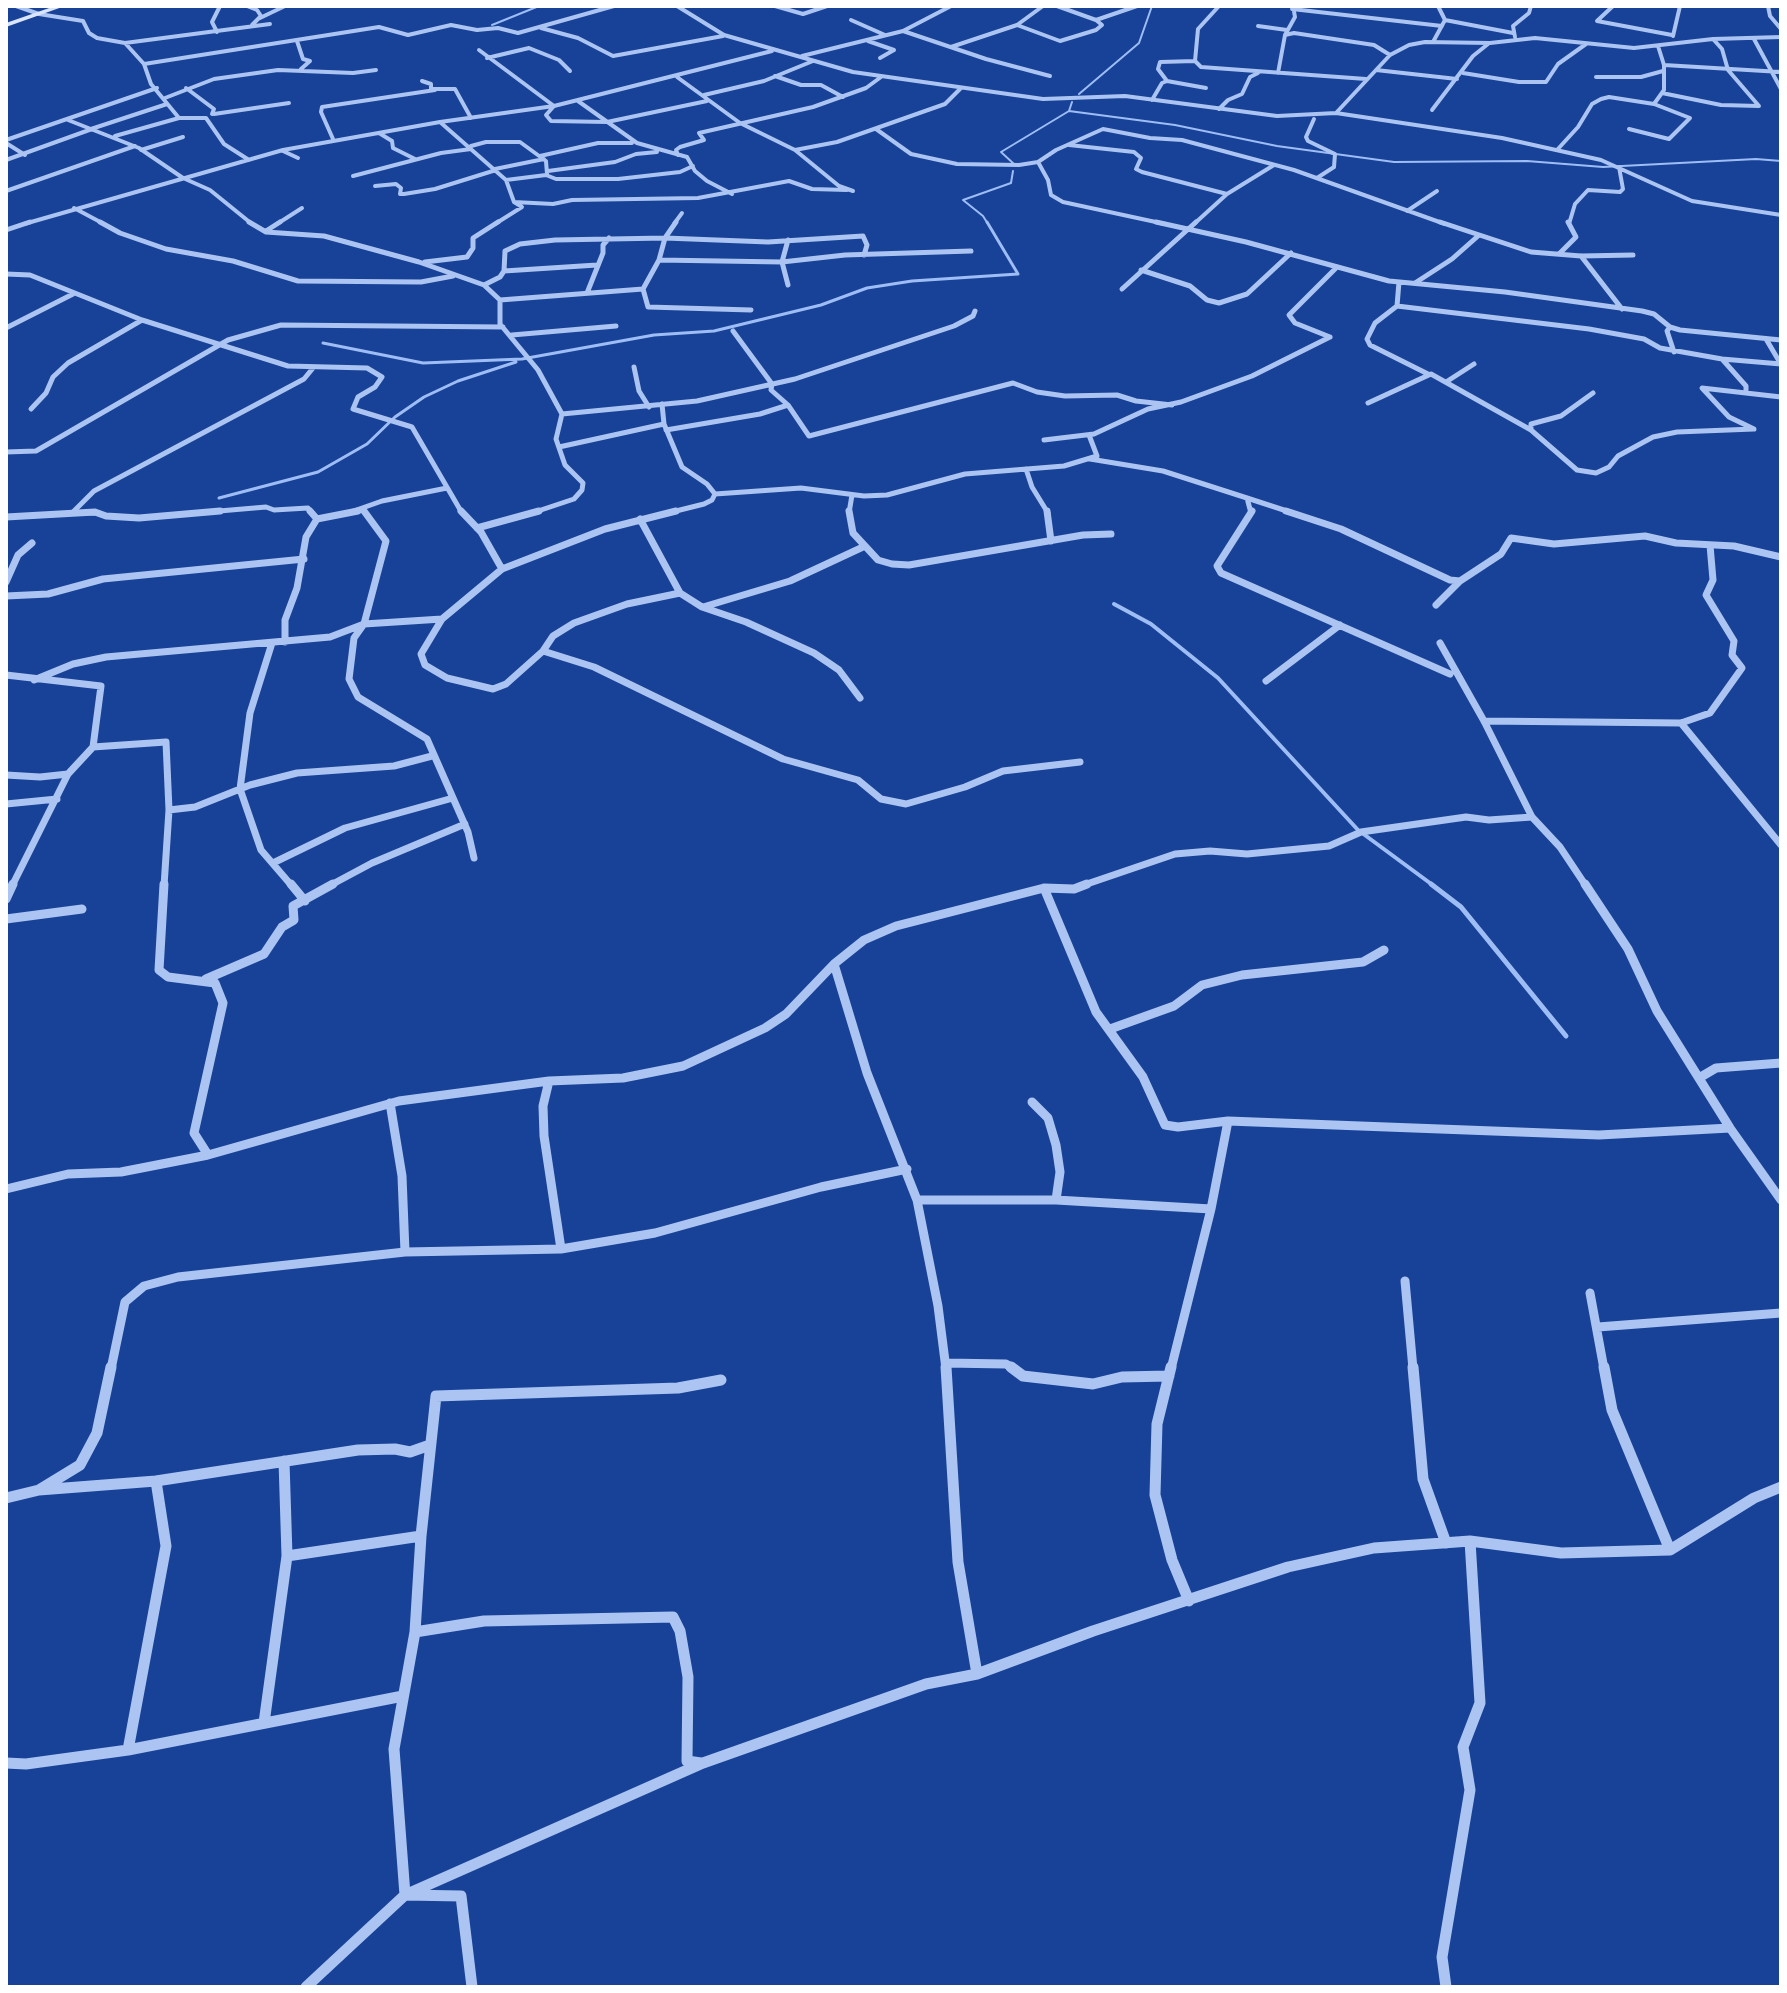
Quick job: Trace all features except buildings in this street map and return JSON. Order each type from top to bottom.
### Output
[{"type":"main road","points":[[6,25],[62,6]]},
{"type":"street","points":[[16,6],[39,14],[83,21],[89,33],[97,38],[125,43],[270,24]]},
{"type":"street","points":[[217,32],[212,22],[220,6]]},
{"type":"street","points":[[247,6],[257,10],[260,18]]},
{"type":"street","points":[[251,26],[285,6]]},
{"type":"street","points":[[144,64],[379,27],[408,35],[451,25],[477,30],[498,28],[510,33],[540,28],[614,6]]},
{"type":"street","points":[[677,6],[724,35],[773,51],[881,77],[1043,99],[1125,96],[1314,119],[1367,120]]},
{"type":"street","points":[[775,6],[803,14],[827,6]]},
{"type":"street","points":[[801,56],[903,31],[951,6]]},
{"type":"street","points":[[951,47],[1017,25],[1043,6]]},
{"type":"street","points":[[1017,25],[1060,41],[1096,30],[1102,25],[1057,6]]},
{"type":"street","points":[[1071,10],[1082,6]]},
{"type":"street","points":[[1096,20],[1137,6]]},
{"type":"street","points":[[1195,61],[1198,29],[1219,6]]},
{"type":"street","points":[[1438,6],[1445,20]]},
{"type":"street","points":[[1515,40],[1513,26],[1529,13],[1531,6]]},
{"type":"street","points":[[1613,6],[1597,21],[1672,35],[1678,43]]},
{"type":"street","points":[[1672,35],[1680,6]]},
{"type":"street","points":[[1768,6],[1770,16],[1781,29]]},
{"type":"street","points":[[1278,73],[1286,32],[1295,17],[1293,7],[1442,26]]},
{"type":"street","points":[[851,20],[886,35]]},
{"type":"street","points":[[1433,42],[1445,20]]},
{"type":"street","points":[[1445,20],[1513,33]]},
{"type":"street","points":[[1258,26],[1374,45],[1390,55]]},
{"type":"street","points":[[540,28],[578,38],[613,56],[724,35]]},
{"type":"street","points":[[903,31],[1050,76]]},
{"type":"street","points":[[1336,113],[1390,55],[1409,45],[1433,42],[1490,43],[1535,38],[1609,47],[1658,46],[1713,39],[1781,37]]},
{"type":"street","points":[[1662,93],[1721,105],[1759,106],[1728,70],[1722,49],[1713,39]]},
{"type":"street","points":[[1754,39],[1781,89]]},
{"type":"street","points":[[297,41],[303,59],[310,61],[301,69]]},
{"type":"street","points":[[867,41],[894,50],[880,58]]},
{"type":"street","points":[[125,43],[144,64],[151,84],[179,118]]},
{"type":"street","points":[[1432,110],[1473,56],[1490,43]]},
{"type":"street","points":[[1463,73],[1519,82],[1546,82],[1558,64],[1586,44]]},
{"type":"street","points":[[1654,104],[1662,93],[1664,65],[1658,46]]},
{"type":"street","points":[[487,58],[529,48],[559,60],[570,71]]},
{"type":"street","points":[[479,50],[554,106]]},
{"type":"street","points":[[6,230],[283,150],[333,139],[554,106],[773,51]]},
{"type":"street","points":[[554,106],[546,115],[551,121],[607,122],[740,88],[814,61]]},
{"type":"street","points":[[1167,81],[1158,69],[1160,62],[1195,61],[1201,67],[1366,79]]},
{"type":"street","points":[[1664,65],[1781,72]]},
{"type":"street","points":[[6,160],[166,101],[186,88],[214,79],[301,69],[353,73],[376,70]]},
{"type":"street","points":[[1376,70],[1457,79]]},
{"type":"street","points":[[1596,77],[1641,77],[1663,71]]},
{"type":"street","points":[[1219,109],[1228,100],[1242,94],[1250,77],[1261,72]]},
{"type":"street","points":[[774,76],[801,85],[821,85],[843,97]]},
{"type":"street","points":[[514,202],[553,204],[572,200],[698,198],[789,181],[812,189],[850,190],[795,150],[740,123],[677,77]]},
{"type":"street","points":[[678,155],[676,150],[680,147],[704,140],[699,133],[843,97],[881,77]]},
{"type":"street","points":[[422,81],[431,84],[431,89],[435,90]]},
{"type":"street","points":[[1152,100],[1162,83],[1167,81],[1206,88]]},
{"type":"street","points":[[186,88],[214,109],[214,114]]},
{"type":"street","points":[[333,139],[320,109],[322,107],[455,89],[471,118]]},
{"type":"street","points":[[795,150],[876,129],[945,104],[960,89]]},
{"type":"street","points":[[6,141],[158,90]]},
{"type":"street","points":[[1557,150],[1578,127],[1592,104],[1609,97],[1654,104],[1690,118],[1669,139],[1629,129]]},
{"type":"street","points":[[578,101],[637,143],[687,157],[707,181],[732,194]]},
{"type":"street","points":[[115,136],[179,118],[289,103]]},
{"type":"street","points":[[1294,117],[1336,113],[1502,138],[1601,160],[1692,201],[1781,215]]},
{"type":"street","points":[[200,117],[206,118],[224,144],[249,160]]},
{"type":"street","points":[[1314,119],[1306,137],[1308,141],[1335,154],[1334,167],[1317,178]]},
{"type":"street","points":[[68,120],[115,136],[138,148],[183,178],[210,190],[245,220],[266,232],[324,236],[419,262],[484,285],[500,300],[500,324],[543,377],[562,414],[556,439],[565,465],[583,483],[582,490],[574,499],[477,528]]},
{"type":"street","points":[[419,262],[467,257],[473,248],[473,238],[522,207],[514,202],[506,180],[440,122]]},
{"type":"street","points":[[876,129],[911,154],[957,164],[1019,165],[1038,162],[1103,129],[1150,138],[1182,140],[1317,178],[1531,252],[1581,256],[1633,255]]},
{"type":"street","points":[[378,133],[392,141],[393,148],[416,159]]},
{"type":"street","points":[[6,191],[138,148],[183,137]]},
{"type":"street","points":[[1137,154],[1147,146],[1150,138]]},
{"type":"street","points":[[6,141],[25,155]]},
{"type":"street","points":[[353,176],[486,142],[520,142],[542,157],[547,173],[556,179],[618,179],[680,172],[693,166]]},
{"type":"street","points":[[375,186],[396,184],[401,188],[400,194],[435,189],[495,169],[598,143],[637,143]]},
{"type":"street","points":[[1068,145],[1109,147],[1137,154],[1141,158],[1136,169],[1142,172],[1227,194]]},
{"type":"street","points":[[283,150],[298,158]]},
{"type":"street","points":[[506,180],[615,162],[636,154],[660,151]]},
{"type":"street","points":[[1038,162],[1056,200],[1291,253],[1399,282],[1505,292],[1622,309],[1654,314],[1670,327],[1708,334],[1781,340]]},
{"type":"street","points":[[1122,289],[1227,194],[1274,165]]},
{"type":"street","points":[[1559,255],[1576,237],[1568,222],[1575,204],[1588,190],[1620,192],[1623,189],[1619,167]]},
{"type":"street","points":[[1407,211],[1437,191]]},
{"type":"street","points":[[74,208],[120,233],[166,249],[233,261],[298,281],[421,282],[454,276]]},
{"type":"street","points":[[266,232],[302,208]]},
{"type":"street","points":[[682,213],[665,238],[659,260],[643,289],[643,300],[648,307],[656,309],[751,310]]},
{"type":"street","points":[[484,285],[500,277],[504,271],[505,251],[520,244],[609,238],[788,240],[863,236],[867,245],[864,255]]},
{"type":"street","points":[[1414,284],[1452,259],[1478,236]]},
{"type":"street","points":[[587,293],[603,245],[609,238]]},
{"type":"street","points":[[788,240],[782,262],[788,285]]},
{"type":"street","points":[[659,260],[782,262],[971,251]]},
{"type":"street","points":[[1141,270],[1190,286],[1207,300],[1219,303],[1247,294],[1291,253]]},
{"type":"street","points":[[1581,256],[1622,309]]},
{"type":"street","points":[[504,271],[597,265]]},
{"type":"street","points":[[1044,440],[1089,435],[1148,409],[1172,405],[1252,376],[1330,337],[1295,323],[1289,315],[1337,267]]},
{"type":"street","points":[[6,274],[30,275],[142,320],[288,366],[367,368],[382,377],[375,387],[358,397],[353,409],[412,427],[465,518],[477,528],[502,569]]},
{"type":"street","points":[[1397,306],[1399,282]]},
{"type":"street","points":[[500,300],[643,289]]},
{"type":"street","points":[[6,328],[73,294]]},
{"type":"street","points":[[1780,362],[1722,359],[1674,352],[1644,339],[1589,329],[1397,306],[1375,323],[1367,339],[1370,345],[1446,382],[1531,430],[1577,470],[1596,473],[1609,467],[1618,456],[1653,437],[1677,432],[1754,429],[1729,417],[1702,388],[1781,397]]},
{"type":"street","points":[[562,414],[697,401],[772,384],[954,326],[973,316],[975,311]]},
{"type":"street","points":[[31,409],[46,393],[53,377],[68,363],[142,320]]},
{"type":"street","points":[[6,452],[36,451],[242,335],[281,325],[503,327]]},
{"type":"street","points":[[512,335],[616,326]]},
{"type":"street","points":[[1670,327],[1667,331],[1674,352]]},
{"type":"street","points":[[733,331],[772,384],[771,390],[788,405],[809,436],[1013,383],[1037,392],[1065,396],[1117,395],[1136,401],[1172,405]]},
{"type":"street","points":[[1766,339],[1780,362]]},
{"type":"street","points":[[1722,359],[1746,386],[1746,393]]},
{"type":"street","points":[[1446,382],[1474,364]]},
{"type":"street","points":[[634,367],[639,391],[649,407]]},
{"type":"street","points":[[73,512],[94,491],[304,379],[313,368]]},
{"type":"street","points":[[1368,403],[1381,394],[1426,378],[1428,374]]},
{"type":"street","points":[[1531,430],[1531,424],[1561,416],[1593,393]]},
{"type":"street","points":[[662,404],[665,427],[682,467],[707,484],[715,494]]},
{"type":"street","points":[[559,447],[665,427],[760,414],[788,405]]},
{"type":"street","points":[[1723,430],[1722,424],[1729,417]]},
{"type":"street","points":[[680,593],[627,604],[574,623],[553,636],[543,651],[506,684],[493,689],[447,678],[425,665],[421,654],[442,619],[502,569],[594,533],[704,504],[715,494],[801,488],[852,495],[887,495],[965,474],[1064,466],[1097,456],[1089,435]]},
{"type":"street","points":[[1090,459],[1163,471],[1247,498],[1341,529],[1450,580],[1460,581]]},
{"type":"street","points":[[1026,469],[1032,487],[1050,516],[1051,541]]},
{"type":"street","points":[[285,642],[285,620],[304,559],[306,537],[317,519],[363,510],[382,501],[447,488]]},
{"type":"street","points":[[852,495],[848,516],[853,533],[863,547],[878,560],[909,565],[1111,534]]},
{"type":"street","points":[[1247,498],[1252,511],[1217,566],[1221,573],[1450,674]]},
{"type":"street","points":[[6,517],[95,512],[106,516],[139,518],[266,507],[308,508],[317,519]]},
{"type":"street","points":[[363,510],[386,541],[364,624],[354,638],[349,679],[358,697],[427,739],[465,824],[474,858]]},
{"type":"street","points":[[640,519],[680,593],[702,607],[746,622],[814,653],[839,670],[860,698]]},
{"type":"street","points":[[1436,605],[1460,581],[1501,554],[1511,538],[1554,544],[1645,536],[1676,543],[1734,546],[1781,557]]},
{"type":"street","points":[[6,582],[18,555],[32,543]]},
{"type":"street","points":[[1484,721],[1681,723],[1710,713],[1742,668],[1732,655],[1734,641],[1706,595],[1713,580],[1710,545]]},
{"type":"street","points":[[702,607],[790,581],[863,547]]},
{"type":"street","points":[[6,596],[48,594],[103,579],[304,559]]},
{"type":"street","points":[[34,680],[73,664],[106,657],[330,637],[364,624],[442,619]]},
{"type":"street","points":[[1266,681],[1340,625]]},
{"type":"street","points":[[272,643],[250,713],[240,789],[261,850],[305,901]]},
{"type":"street","points":[[1440,643],[1484,721],[1532,817],[1560,847],[1628,949],[1657,1011],[1730,1128],[1781,1200]]},
{"type":"street","points":[[543,651],[594,667],[783,759],[858,780],[881,799],[906,804],[965,787],[1003,771],[1080,762]]},
{"type":"street","points":[[6,675],[101,686],[93,747],[68,774],[6,899]]},
{"type":"street","points":[[1681,723],[1781,845]]},
{"type":"street","points":[[93,747],[166,742],[169,810],[159,970],[168,977],[215,983],[223,1003],[194,1133],[208,1155]]},
{"type":"street","points":[[169,810],[195,807],[240,789],[297,773],[372,768],[432,756]]},
{"type":"street","points":[[6,775],[68,774]]},
{"type":"street","points":[[273,863],[345,828],[453,798]]},
{"type":"street","points":[[6,804],[57,799]]},
{"type":"street","points":[[6,1189],[68,1174],[121,1172],[208,1155],[390,1103],[549,1081],[623,1078],[683,1066],[713,1054],[786,1014],[834,964],[864,940],[896,926],[1044,888],[1074,889],[1175,854],[1210,851],[1247,854],[1329,846],[1361,832],[1466,817],[1489,820],[1532,817]]},
{"type":"street","points":[[205,980],[264,954],[282,927],[294,920],[293,906],[372,863],[465,824]]},
{"type":"street","points":[[1044,888],[1096,1012],[1143,1077],[1165,1125],[1178,1127],[1228,1121],[1599,1135],[1730,1128]]},
{"type":"street","points":[[6,919],[82,909]]},
{"type":"street","points":[[1110,1029],[1174,1006],[1202,985],[1242,975],[1363,962],[1384,950]]},
{"type":"street","points":[[834,964],[867,1073],[917,1200],[946,1363],[958,1562],[977,1674]]},
{"type":"street","points":[[1699,1078],[1716,1068],[1781,1063]]},
{"type":"street","points":[[549,1081],[543,1106],[544,1136],[561,1249]]},
{"type":"street","points":[[1032,1102],[1048,1118],[1056,1145],[1060,1172],[1056,1200]]},
{"type":"street","points":[[390,1103],[402,1176],[405,1252]]},
{"type":"street","points":[[1189,1601],[1172,1560],[1155,1495],[1157,1424],[1211,1209],[1228,1121]]},
{"type":"street","points":[[39,1490],[80,1465],[97,1433],[125,1302],[144,1286],[178,1277],[405,1252],[561,1249],[655,1233],[821,1187],[907,1169]]},
{"type":"street","points":[[917,1200],[1056,1200],[1211,1209]]},
{"type":"street","points":[[1405,1281],[1423,1479],[1446,1543]]},
{"type":"street","points":[[1590,1293],[1598,1327],[1600,1360],[1612,1410],[1670,1550]]},
{"type":"street","points":[[1598,1327],[1781,1313]]},
{"type":"street","points":[[946,1363],[1006,1364],[1023,1376],[1093,1384],[1122,1377],[1169,1376]]},
{"type":"street","points":[[405,1895],[394,1749],[415,1632],[421,1536],[436,1396],[678,1388],[721,1380]]},
{"type":"street","points":[[6,1498],[39,1490],[156,1481],[358,1450],[395,1449],[410,1452],[430,1445]]},
{"type":"street","points":[[264,1723],[287,1556],[284,1461]]},
{"type":"street","points":[[128,1750],[166,1546],[156,1481]]},
{"type":"street","points":[[306,1987],[405,1895],[703,1763],[926,1684],[977,1674],[1093,1631],[1317,1561],[1374,1548],[1470,1541],[1561,1553],[1670,1550],[1754,1498],[1781,1487]]},
{"type":"street","points":[[287,1556],[421,1536]]},
{"type":"street","points":[[1446,1987],[1442,1957],[1470,1790],[1463,1747],[1480,1703],[1470,1541]]},
{"type":"street","points":[[415,1632],[484,1621],[673,1617],[680,1631],[688,1677],[687,1761],[703,1763]]},
{"type":"street","points":[[6,1763],[26,1764],[128,1750],[403,1696]]},
{"type":"street","points":[[405,1895],[461,1896],[472,1987]]},
{"type":"waterway","points":[[492,25],[539,6]]},
{"type":"waterway","points":[[1079,94],[1139,43],[1152,6]]},
{"type":"waterway","points":[[1069,111],[1072,102]]},
{"type":"waterway","points":[[1014,164],[1001,152],[1069,111]]},
{"type":"waterway","points":[[1069,111],[1175,125],[1277,146],[1394,162],[1527,161],[1603,167],[1756,159],[1781,161]]},
{"type":"waterway","points":[[988,224],[963,200],[1011,183],[1013,171]]},
{"type":"waterway","points":[[323,343],[423,363],[522,359],[654,335],[714,331],[821,305],[867,288],[912,281],[1018,274],[987,222]]},
{"type":"waterway","points":[[219,498],[318,472],[367,444],[395,417],[424,397],[458,381],[516,362]]},
{"type":"waterway","points":[[1114,604],[1151,624],[1218,678],[1358,830],[1434,886]]},
{"type":"waterway","points":[[1431,884],[1461,907],[1566,1036]]}]
